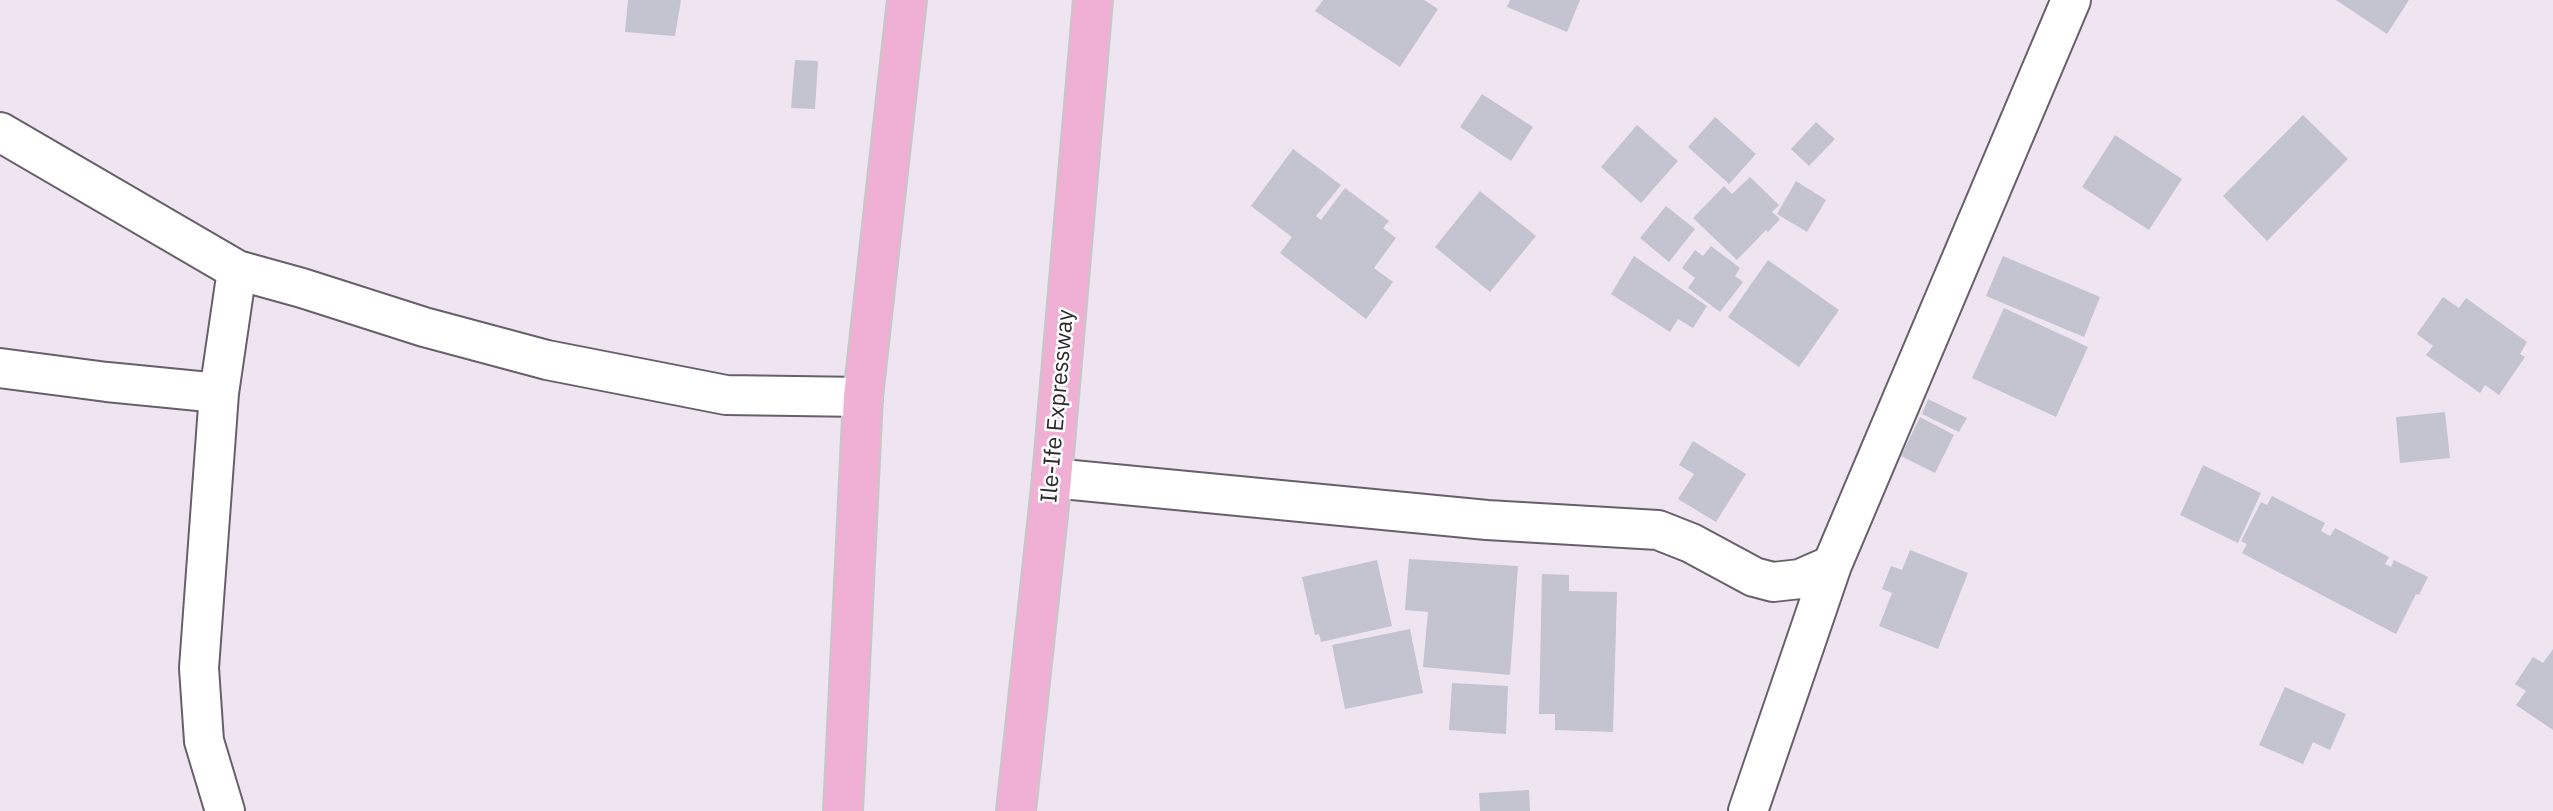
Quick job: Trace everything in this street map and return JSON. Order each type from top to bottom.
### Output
[{"type":"main road","points":[[843,811],[863,397],[908,0]]},
{"type":"main road","name":"Ile-Ife Expressway","points":[[1016,811],[1052,478],[1093,0]]},
{"type":"street","points":[[1748,811],[1832,565],[2071,0]]},
{"type":"street","points":[[0,132],[237,270],[424,327],[547,360],[726,395],[863,397]]},
{"type":"street","points":[[225,811],[204,741],[199,668],[219,393],[237,270]]},
{"type":"street","points":[[0,368],[219,393]]},
{"type":"street","points":[[1052,478],[1487,520],[1658,530],[1690,543],[1754,577],[1773,582],[1800,579],[1832,565]]},
{"type":"building","points":[[628,0],[681,0],[675,36],[625,32]]},
{"type":"building","points":[[1323,0],[1424,0],[1438,9],[1400,67],[1315,11]]},
{"type":"building","points":[[1510,0],[1580,0],[1567,32],[1507,7]]},
{"type":"building","points":[[2336,0],[2409,0],[2387,34]]},
{"type":"building","points":[[795,60],[818,61],[815,109],[791,108]]},
{"type":"building","points":[[1482,94],[1533,127],[1511,161],[1460,127]]},
{"type":"building","points":[[2303,115],[2348,159],[2267,241],[2223,196]]},
{"type":"building","points":[[1715,117],[1756,154],[1729,184],[1688,147]]},
{"type":"building","points":[[1816,122],[1835,139],[1809,166],[1791,149]]},
{"type":"building","points":[[1637,125],[1678,161],[1641,203],[1601,167]]},
{"type":"building","points":[[2115,135],[2182,179],[2149,230],[2082,187]]},
{"type":"building","points":[[1293,149],[1341,185],[1316,216],[1321,220],[1345,188],[1389,221],[1383,228],[1396,238],[1374,268],[1393,282],[1366,319],[1280,253],[1292,237],[1251,206]]},
{"type":"building","points":[[1750,177],[1779,205],[1772,212],[1780,219],[1737,260],[1693,218],[1724,186],[1732,194]]},
{"type":"building","points":[[1796,181],[1826,200],[1807,232],[1777,214]]},
{"type":"building","points":[[1480,191],[1536,236],[1490,292],[1435,247]]},
{"type":"building","points":[[1666,206],[1695,229],[1669,262],[1640,238]]},
{"type":"building","points":[[1711,246],[1740,268],[1735,276],[1743,282],[1720,312],[1688,288],[1695,278],[1682,268],[1695,250],[1703,256]]},
{"type":"building","points":[[1634,256],[1707,306],[1693,328],[1678,319],[1670,332],[1611,294]]},
{"type":"building","points":[[2003,256],[2100,297],[2084,337],[1986,296]]},
{"type":"building","points":[[1768,260],[1839,310],[1799,367],[1728,317]]},
{"type":"building","points":[[2443,297],[2459,308],[2466,298],[2527,342],[2520,354],[2525,357],[2499,395],[2485,385],[2480,393],[2426,355],[2433,346],[2417,334]]},
{"type":"building","points":[[2004,308],[2088,347],[2056,417],[1972,378]]},
{"type":"building","points":[[1928,399],[1967,418],[1959,432],[1922,414]]},
{"type":"building","points":[[2445,412],[2450,458],[2400,463],[2396,417]]},
{"type":"building","points":[[1920,417],[1954,435],[1935,473],[1901,456]]},
{"type":"building","points":[[1693,441],[1746,474],[1716,522],[1678,499],[1694,474],[1679,465]]},
{"type":"building","points":[[2203,465],[2261,493],[2238,543],[2180,515]]},
{"type":"building","points":[[2272,496],[2325,523],[2321,531],[2330,536],[2335,528],[2389,557],[2385,564],[2391,567],[2394,560],[2428,577],[2419,595],[2416,594],[2396,634],[2242,553],[2247,544],[2241,541],[2261,502],[2267,505]]},
{"type":"building","points":[[1910,550],[1968,573],[1938,649],[1879,626],[1892,593],[1882,589],[1891,566],[1902,570]]},
{"type":"building","points":[[1409,559],[1518,566],[1510,675],[1423,667],[1428,612],[1405,610]]},
{"type":"building","points":[[1377,560],[1392,626],[1321,642],[1319,634],[1315,635],[1302,577]]},
{"type":"building","points":[[1542,574],[1569,575],[1569,591],[1617,592],[1613,732],[1555,730],[1555,714],[1539,714]]},
{"type":"building","points":[[1410,629],[1423,693],[1345,709],[1332,645]]},
{"type":"building","points":[[2553,649],[2553,730],[2516,705],[2526,691],[2515,684],[2533,657],[2543,663]]},
{"type":"building","points":[[1452,683],[1508,686],[1506,734],[1449,730]]},
{"type":"building","points":[[2285,687],[2346,714],[2330,750],[2313,742],[2303,764],[2259,745]]},
{"type":"building","points":[[1529,790],[1530,811],[1480,811],[1479,793]]}]
